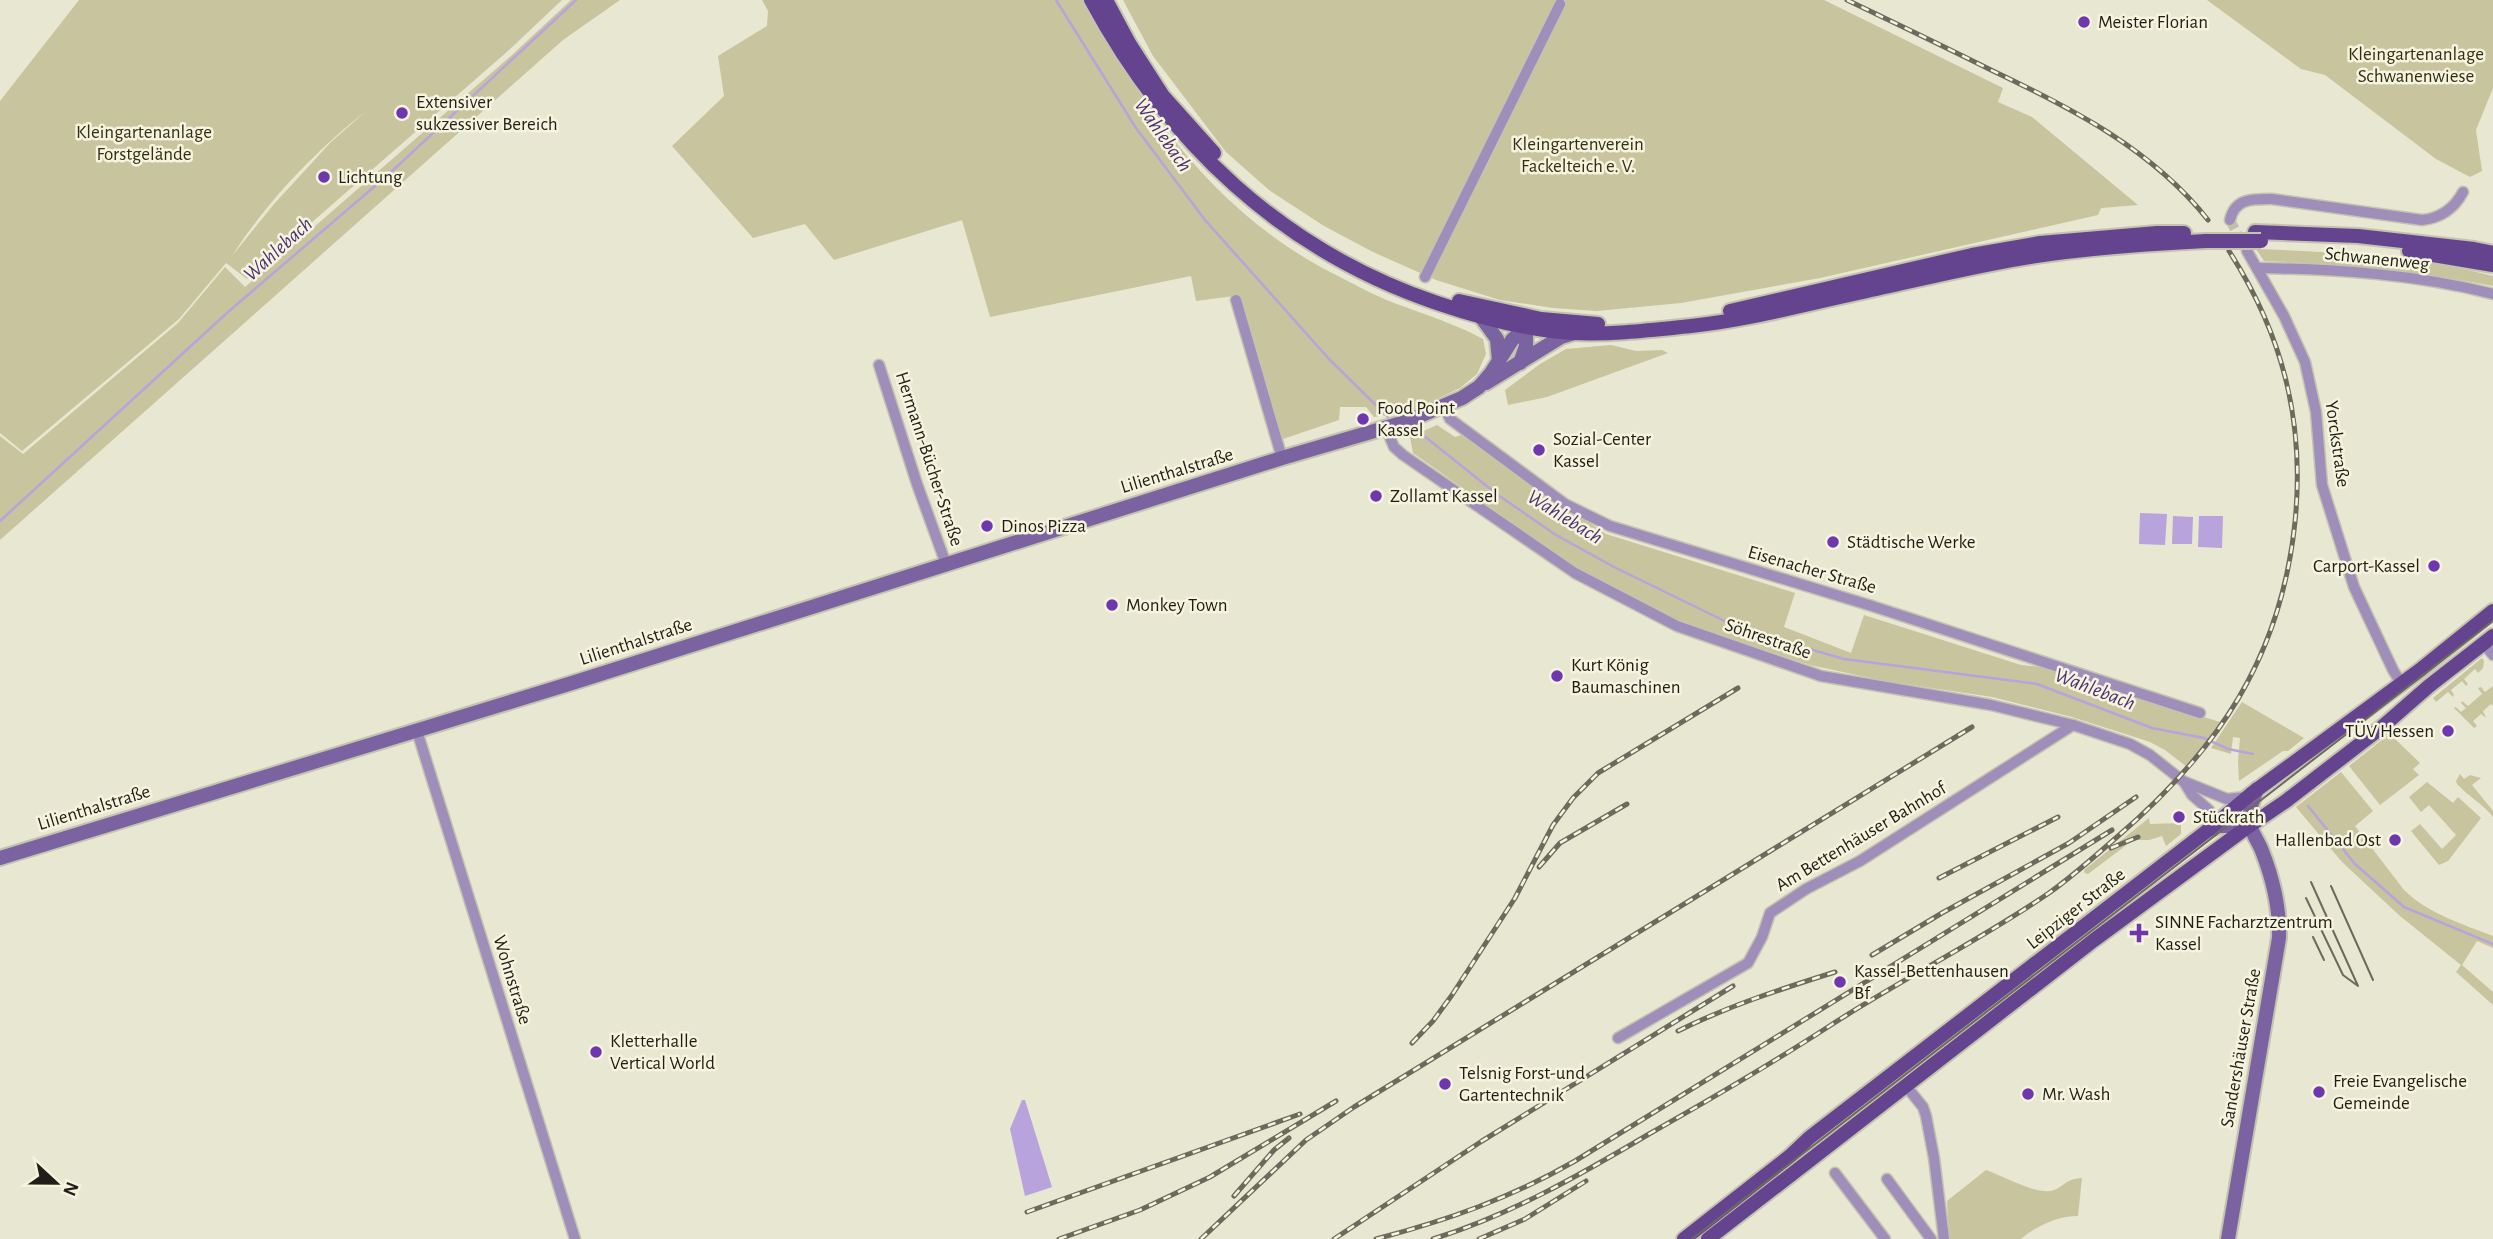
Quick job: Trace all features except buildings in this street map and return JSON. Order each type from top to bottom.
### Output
[{"type":"main road","points":[[1091,0],[1160,107],[1213,165],[1243,194],[1281,224],[1319,250],[1408,293],[1481,317],[1526,327],[1574,333],[1694,326],[1768,314],[2023,258],[2203,237]]},
{"type":"main road","points":[[1106,0],[1129,43],[1163,96],[1231,172],[1295,224],[1350,257],[1411,285],[1526,327],[1541,319]]},
{"type":"main road","points":[[1459,301],[1541,319],[1601,324],[1686,317],[1766,303],[1972,255],[2040,243],[2157,233],[2203,237],[2358,236],[2474,248],[2493,253]]},
{"type":"main road","points":[[2258,237],[2367,246],[2493,265]]},
{"type":"main road","points":[[1481,317],[1497,339],[1499,361]]},
{"type":"main road","points":[[1520,363],[1526,346],[1526,327]]},
{"type":"main road","name":"Lilienthalstraße","points":[[0,858],[417,731],[1282,458],[1394,426],[1444,407],[1479,387],[1512,340],[1526,327]]},
{"type":"main road","points":[[1479,387],[1560,337],[1574,333]]},
{"type":"main road","name":"Leipziger Straße","points":[[1712,1238],[2094,940],[2251,806],[2493,611]]},
{"type":"main road","name":"Leipziger Straße","points":[[1684,1239],[1809,1138],[2207,831],[2251,806],[2286,801],[2490,645]]},
{"type":"main road","points":[[2207,831],[2251,806]]},
{"type":"main road","name":"Sandershäuser Straße","points":[[2228,1239],[2279,938],[2278,906],[2251,806]]},
{"type":"street","points":[[1425,277],[1560,4]]},
{"type":"street","points":[[2230,220],[2238,204],[2252,199],[2272,199],[2422,220],[2434,219],[2457,203],[2463,192]]},
{"type":"street","name":"Yorckstraße","points":[[2247,251],[2284,316],[2305,362],[2316,412],[2322,485],[2354,587],[2401,683]]},
{"type":"street","name":"Schwanenweg","points":[[2257,268],[2358,273],[2493,294]]},
{"type":"street","points":[[1236,300],[1282,458]]},
{"type":"street","name":"Hermann-Bücher-Straße","points":[[879,365],[946,564]]},
{"type":"street","name":"Eisenacher Straße","points":[[1444,407],[1450,419],[1565,504],[1610,526],[1881,608],[2200,713]]},
{"type":"street","name":"Söhrestraße","points":[[1394,426],[1394,447],[1404,455],[1575,573],[1676,626],[1821,676],[1991,705],[2073,725],[2140,748],[2184,782],[2251,806]]},
{"type":"street","name":"Am Bettenhäuser Bahnhof","points":[[1618,1038],[1748,963],[1762,937],[1770,914],[1806,889],[1860,861],[2073,725]]},
{"type":"street","name":"Wohnstraße","points":[[417,731],[575,1239]]},
{"type":"street","name":"Söhrestraße","points":[[2184,782],[2192,795],[2209,810],[2211,819],[2207,831]]},
{"type":"street","points":[[1906,1086],[1923,1107],[1926,1116],[1944,1239]]},
{"type":"street","points":[[1835,1173],[1885,1239]]},
{"type":"street","points":[[1887,1179],[1931,1239]]},
{"type":"green space","name":"Kleingartenanlage Forstgelände","points":[[79,0],[562,0],[509,50],[247,279],[226,263],[179,319],[22,451],[0,433],[0,101]],"holes":[[[365,112],[331,142],[274,204],[232,256],[292,179],[328,143]]]},
{"type":"green space","points":[[571,0],[620,0],[563,40],[0,540],[0,436],[23,454],[178,323],[225,267],[245,287],[512,55]]},
{"type":"green space","points":[[762,0],[1085,0],[1158,120],[1219,190],[1253,221],[1291,249],[1332,273],[1386,300],[1483,339],[1486,354],[1477,374],[1460,388],[1411,411],[1374,417],[1366,407],[1340,407],[1339,420],[1280,440],[1234,296],[1196,301],[1191,276],[990,317],[962,220],[834,260],[805,224],[753,238],[672,146],[724,96],[718,56],[767,26],[768,11]]},
{"type":"green space","name":"Kleingartenverein Fackelteich e. V.","points":[[1123,0],[1824,0],[2003,88],[1998,102],[2032,117],[2138,205],[2101,208],[2098,215],[1820,278],[1681,303],[1597,311],[1500,300],[1436,280],[1373,252],[1324,226],[1269,190],[1226,152],[1153,56]]},
{"type":"green space","name":"Kleingartenanlage Schwanenwiese","points":[[2207,0],[2493,0],[2493,88],[2476,130],[2482,171],[2470,177],[2436,159],[2325,75],[2301,69]]},
{"type":"green space","points":[[2256,249],[2405,259],[2493,276],[2493,286],[2379,269],[2264,261]]},
{"type":"green space","points":[[1611,345],[1636,351],[1662,350],[1668,353],[1547,397],[1508,405],[1505,390],[1540,364],[1566,349]]},
{"type":"green space","points":[[1437,425],[1455,437],[1461,435],[1606,534],[1795,593],[1784,627],[1851,653],[1864,615],[2021,665],[2042,667],[2220,722],[2187,767],[2150,742],[2072,717],[1992,697],[1885,681],[1810,665],[1680,622],[1579,570],[1413,453],[1410,437]]},
{"type":"green space","points":[[2482,658],[2483,668],[2478,673],[2475,669],[2464,679],[2468,684],[2466,686],[2462,681],[2451,690],[2453,697],[2448,692],[2436,702],[2433,698]]},
{"type":"green space","points":[[2493,686],[2493,706],[2491,704],[2483,711],[2486,718],[2481,714],[2473,721],[2477,726],[2474,728],[2454,708],[2461,712],[2466,708],[2462,701],[2468,706],[2482,694],[2478,688],[2481,687],[2485,692]]},
{"type":"green space","points":[[2242,702],[2304,738],[2239,781],[2240,738],[2233,737],[2231,754],[2211,748]]},
{"type":"green space","points":[[2387,736],[2394,738],[2420,763],[2413,769],[2419,775],[2380,805],[2349,766]]},
{"type":"green space","points":[[2341,772],[2373,811],[2355,826],[2404,890],[2435,912],[2493,936],[2493,948],[2477,941],[2462,965],[2493,992],[2493,1005],[2456,972],[2461,965],[2400,916],[2342,862],[2296,807]]},
{"type":"green space","points":[[2460,774],[2464,779],[2470,775],[2481,778],[2472,785],[2493,811],[2493,817],[2457,784]]},
{"type":"green space","points":[[2427,782],[2453,803],[2458,797],[2481,818],[2448,861],[2439,865],[2411,831],[2420,824],[2442,849],[2456,835],[2429,805],[2421,812],[2409,797]]},
{"type":"green space","points":[[2149,818],[2150,824],[2181,823],[2181,834],[2166,846],[2162,836],[2149,840],[2133,840],[2088,874],[2085,873],[2084,870]]},
{"type":"green space","points":[[1986,1170],[2044,1191],[2055,1190],[2071,1180],[2082,1178],[2078,1216],[2048,1223],[2021,1239],[1949,1239],[1947,1201]]},
{"type":"shaded area","points":[[2140,513],[2167,514],[2165,545],[2139,544]]},
{"type":"shaded area","points":[[2173,516],[2193,517],[2192,544],[2172,544]]},
{"type":"shaded area","points":[[2199,516],[2223,516],[2222,548],[2198,547]]},
{"type":"shaded area","points":[[1022,1100],[1025,1100],[1052,1187],[1025,1196],[1010,1129]]},
{"type":"waterway","name":"Wahlebach","points":[[0,521],[228,312],[389,174],[576,0]]},
{"type":"waterway","name":"Wahlebach","points":[[1056,0],[1136,128],[1205,220],[1329,359],[1391,420]]},
{"type":"waterway","name":"Wahlebach","points":[[1407,427],[1423,435],[1498,495],[1556,535],[1614,567],[1743,630],[1844,659],[2037,684],[2152,728],[2204,738],[2228,749],[2253,754]]},
{"type":"waterway","name":"Wahlebach","points":[[2308,806],[2355,864],[2404,907],[2493,944]]},
{"type":"tunnel","points":[[2230,220],[2243,245]]},
{"type":"tram line","points":[[1692,1239],[2493,621]]},
{"type":"tram line","points":[[2306,898],[2343,975],[2358,986],[2311,882]]},
{"type":"tram line","points":[[2331,886],[2373,980]]},
{"type":"tram line","points":[[2313,937],[2324,960]]},
{"type":"railway","points":[[1847,0],[2080,115],[2136,151],[2162,172],[2208,220]]},
{"type":"railway","points":[[1433,1239],[1517,1206],[1597,1164],[1741,1081],[2022,911],[2075,873],[2117,837],[2153,804],[2214,735],[2239,698],[2259,658],[2275,616],[2287,571],[2295,522],[2297,485],[2297,449],[2286,380],[2264,315],[2229,251]]},
{"type":"railway","points":[[1412,1043],[1452,995],[1515,898],[1553,825],[1573,798],[1598,773],[1738,688]]},
{"type":"railway","points":[[1201,1239],[1306,1140],[1354,1107],[1972,727]]},
{"type":"railway","points":[[1872,955],[2069,843],[2136,797]]},
{"type":"railway","points":[[1539,867],[1560,843],[1627,804]]},
{"type":"railway","points":[[1939,878],[2058,817]]},
{"type":"railway","points":[[1376,1239],[1478,1207],[1575,1161],[2112,830]]},
{"type":"railway","points":[[2111,848],[2138,837]]},
{"type":"railway","points":[[1678,1031],[1735,1006],[1835,972]]},
{"type":"railway","points":[[1334,1239],[1482,1141],[1733,986]]},
{"type":"railway","points":[[1059,1239],[1140,1210],[1210,1177],[1336,1101]]},
{"type":"railway","points":[[1027,1212],[1300,1114]]},
{"type":"railway","points":[[1234,1196],[1274,1150],[1289,1138]]},
{"type":"railway","points":[[1479,1239],[1525,1219],[1586,1181]]},
{"type":"place","name":"Meister Florian","points":[[2084,22]]},
{"type":"place","name":"Extensiver sukzessiver Bereich","points":[[402,113]]},
{"type":"place","name":"Lichtung","points":[[324,177]]},
{"type":"place","name":"Food Point Kassel","points":[[1363,419]]},
{"type":"place","name":"Sozial-Center Kassel","points":[[1539,450]]},
{"type":"place","name":"Zollamt Kassel","points":[[1376,496]]},
{"type":"place","name":"Dinos Pizza","points":[[987,526]]},
{"type":"place","name":"Städtische Werke","points":[[1833,542]]},
{"type":"place","name":"Carport-Kassel","points":[[2434,566]]},
{"type":"place","name":"Monkey Town","points":[[1112,605]]},
{"type":"place","name":"Kurt König Baumaschinen","points":[[1557,676]]},
{"type":"place","name":"TÜV Hessen","points":[[2448,731]]},
{"type":"place","name":"Stückrath","points":[[2179,817]]},
{"type":"place","name":"Hallenbad Ost","points":[[2395,840]]},
{"type":"place","name":"SINNE Facharztzentrum Kassel","points":[[2139,933]]},
{"type":"place","name":"Kassel-Bettenhausen Bf","points":[[1840,982]]},
{"type":"place","name":"Kletterhalle Vertical World","points":[[596,1052]]},
{"type":"place","name":"Telsnig Forst-und Gartentechnik","points":[[1445,1084]]},
{"type":"place","name":"Freie Evangelische Gemeinde","points":[[2319,1092]]},
{"type":"place","name":"Mr. Wash","points":[[2028,1094]]}]
